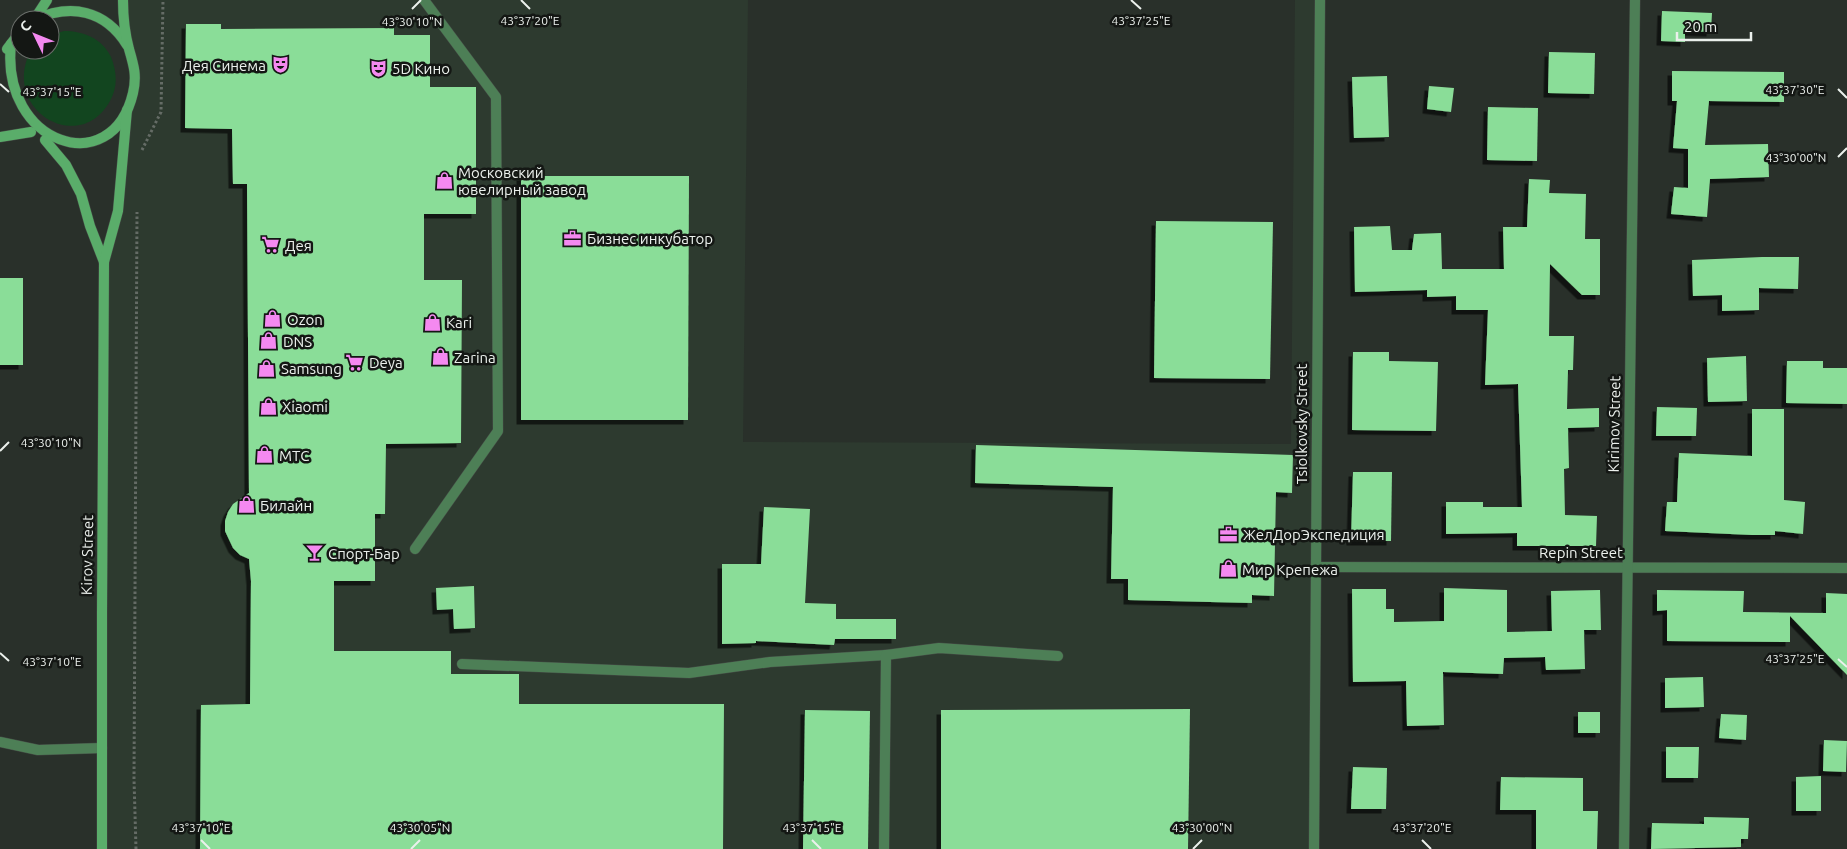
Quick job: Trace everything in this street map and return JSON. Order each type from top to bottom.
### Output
[{"type":"main road","points":[[18,121],[30,132],[44,140],[60,144],[76,144],[91,140],[105,133],[118,123],[127,110],[133,95],[136,79],[134,63],[129,48],[123,0]]},
{"type":"main road","points":[[60,12],[87,14],[109,24],[121,35],[129,48]]},
{"type":"main road","points":[[0,58],[10,45]]},
{"type":"main road","points":[[3,84],[4,59],[10,46]]},
{"type":"main road","points":[[104,262],[118,211],[127,110]]},
{"type":"main road","points":[[0,137],[30,132]]},
{"type":"main road","points":[[44,140],[66,165],[81,194],[90,226],[104,262]]},
{"type":"main road","name":"Kirov Street","points":[[102,849],[104,262]]},
{"type":"street","points":[[415,548],[498,431],[496,97],[424,0]]},
{"type":"street","name":"Tsiolkovsky Street","points":[[1314,849],[1320,0]]},
{"type":"street","name":"Kirimov Street","points":[[1624,849],[1635,0]]},
{"type":"street","name":"Repin Street","points":[[1315,567],[1627,566],[1847,568]]},
{"type":"street","points":[[462,664],[689,673],[770,662],[886,655],[939,648],[1058,656]]},
{"type":"street","points":[[884,849],[886,655]]},
{"type":"street","points":[[0,742],[38,750],[102,748]]},
{"type":"path","points":[[138,158],[161,112],[163,0]]},
{"type":"path","points":[[136,849],[134,770],[137,207]]},
{"type":"shaded area","points":[[123,0],[748,0],[743,442],[1291,444],[1295,0],[1320,0],[1314,849],[102,849],[104,262],[133,95]]},
{"type":"green space","points":[[60,32],[78,32],[97,40],[107,50],[114,68],[116,79],[113,96],[96,117],[80,125],[63,125],[47,119],[34,107],[26,91],[24,71],[28,60],[60,60]]},
{"type":"building","points":[[1662,11],[1712,13],[1711,32],[1685,31],[1685,42],[1661,41]]},
{"type":"building","points":[[186,24],[221,24],[221,29],[394,28],[394,35],[430,35],[430,87],[476,87],[476,214],[424,214],[424,280],[462,280],[461,443],[386,444],[385,514],[375,514],[375,581],[334,581],[334,651],[451,651],[451,674],[519,674],[519,704],[724,704],[723,849],[200,849],[201,705],[250,704],[251,581],[249,559],[240,555],[233,548],[225,531],[225,521],[233,504],[249,493],[247,184],[233,184],[232,129],[185,128]]},
{"type":"building","points":[[1549,52],[1595,53],[1594,94],[1548,93]]},
{"type":"building","points":[[1672,71],[1784,72],[1784,102],[1709,101],[1705,145],[1768,144],[1769,177],[1710,179],[1707,217],[1671,214],[1674,187],[1688,188],[1688,149],[1673,148],[1677,101],[1672,101]]},
{"type":"building","points":[[1387,76],[1389,137],[1354,138],[1352,77]]},
{"type":"building","points":[[1429,86],[1454,88],[1451,112],[1427,109]]},
{"type":"building","points":[[1488,107],[1538,108],[1537,161],[1487,160]]},
{"type":"building","points":[[521,176],[689,176],[688,420],[521,420]]},
{"type":"building","points":[[1529,179],[1550,180],[1549,193],[1586,194],[1585,239],[1600,239],[1600,295],[1582,295],[1550,264],[1549,336],[1574,336],[1573,370],[1568,370],[1567,409],[1599,408],[1599,427],[1568,428],[1569,468],[1564,469],[1565,515],[1597,516],[1596,546],[1517,546],[1517,533],[1446,534],[1446,502],[1483,502],[1483,507],[1522,507],[1518,384],[1485,385],[1488,310],[1456,310],[1456,296],[1427,297],[1427,290],[1355,292],[1354,227],[1390,226],[1392,250],[1412,250],[1414,234],[1441,233],[1442,269],[1504,269],[1503,227],[1527,227]]},
{"type":"building","points":[[1156,221],[1273,222],[1270,379],[1154,378]]},
{"type":"building","points":[[1799,257],[1798,289],[1759,288],[1759,310],[1722,311],[1722,295],[1693,296],[1692,260]]},
{"type":"building","points":[[0,278],[23,278],[23,365],[0,365]]},
{"type":"building","points":[[1353,352],[1389,352],[1389,361],[1438,362],[1436,431],[1352,430]]},
{"type":"building","points":[[1746,356],[1747,401],[1708,402],[1707,358]]},
{"type":"building","points":[[1787,361],[1823,361],[1823,368],[1847,368],[1847,404],[1786,403]]},
{"type":"building","points":[[1657,407],[1697,408],[1696,436],[1656,436]]},
{"type":"building","points":[[1752,409],[1784,409],[1784,500],[1805,502],[1803,534],[1775,531],[1775,535],[1752,535],[1665,531],[1667,502],[1677,502],[1679,453],[1752,456]]},
{"type":"building","points":[[976,445],[1293,455],[1292,493],[1276,492],[1274,596],[1252,595],[1252,603],[1128,600],[1128,579],[1111,579],[1113,487],[975,483]]},
{"type":"building","points":[[1353,472],[1392,472],[1391,541],[1351,541]]},
{"type":"building","points":[[764,507],[810,509],[805,603],[836,604],[836,619],[896,619],[896,639],[835,639],[834,645],[756,641],[756,643],[722,644],[722,564],[761,564]]},
{"type":"building","points":[[474,586],[475,628],[454,629],[453,609],[437,610],[436,588]]},
{"type":"building","points":[[1444,588],[1507,590],[1507,632],[1552,631],[1551,591],[1600,590],[1601,630],[1584,630],[1585,669],[1546,670],[1545,657],[1504,658],[1503,674],[1443,672],[1444,725],[1407,726],[1406,681],[1353,682],[1352,589],[1386,589],[1386,609],[1394,609],[1394,622],[1444,621]]},
{"type":"building","points":[[1657,590],[1744,591],[1743,612],[1826,613],[1826,593],[1847,594],[1847,675],[1790,616],[1790,642],[1667,641],[1667,610],[1657,611]]},
{"type":"building","points":[[1703,677],[1704,707],[1665,708],[1665,678]]},
{"type":"building","points":[[1190,709],[1188,849],[941,849],[941,710]]},
{"type":"building","points":[[805,710],[870,711],[868,849],[803,849]]},
{"type":"building","points":[[1578,712],[1600,712],[1600,733],[1578,733]]},
{"type":"building","points":[[1721,714],[1747,715],[1746,740],[1719,738]]},
{"type":"building","points":[[1824,740],[1847,741],[1846,772],[1823,771]]},
{"type":"building","points":[[1666,747],[1699,747],[1698,778],[1666,778]]},
{"type":"building","points":[[1353,767],[1387,768],[1386,809],[1351,809]]},
{"type":"building","points":[[1821,776],[1821,811],[1796,811],[1796,777]]},
{"type":"building","points":[[1501,777],[1583,778],[1583,811],[1598,811],[1597,849],[1536,849],[1536,810],[1500,810]]},
{"type":"building","points":[[1704,817],[1749,818],[1748,839],[1741,839],[1741,847],[1651,849],[1652,823],[1704,824]]},
{"type":"place","name":"Дея Синема","points":[[280,65]]},
{"type":"place","name":"5D Кино","points":[[378,68]]},
{"type":"place","name":"Московский ювелирный завод","points":[[444,181]]},
{"type":"place","name":"Бизнес инкубатор","points":[[573,238]]},
{"type":"place","name":"Дея","points":[[271,245]]},
{"type":"place","name":"Ozon","points":[[273,319]]},
{"type":"place","name":"Kari","points":[[432,322]]},
{"type":"place","name":"DNS","points":[[269,341]]},
{"type":"place","name":"Zarina","points":[[440,357]]},
{"type":"place","name":"Deya","points":[[355,362]]},
{"type":"place","name":"Samsung","points":[[267,368]]},
{"type":"place","name":"Xiaomi","points":[[268,406]]},
{"type":"place","name":"МТС","points":[[265,455]]},
{"type":"place","name":"Билайн","points":[[246,505]]},
{"type":"place","name":"ЖелДорЭкспедиция","points":[[1229,534]]},
{"type":"place","name":"Спорт-Бар","points":[[314,553]]},
{"type":"place","name":"Мир Крепежа","points":[[1228,569]]}]
